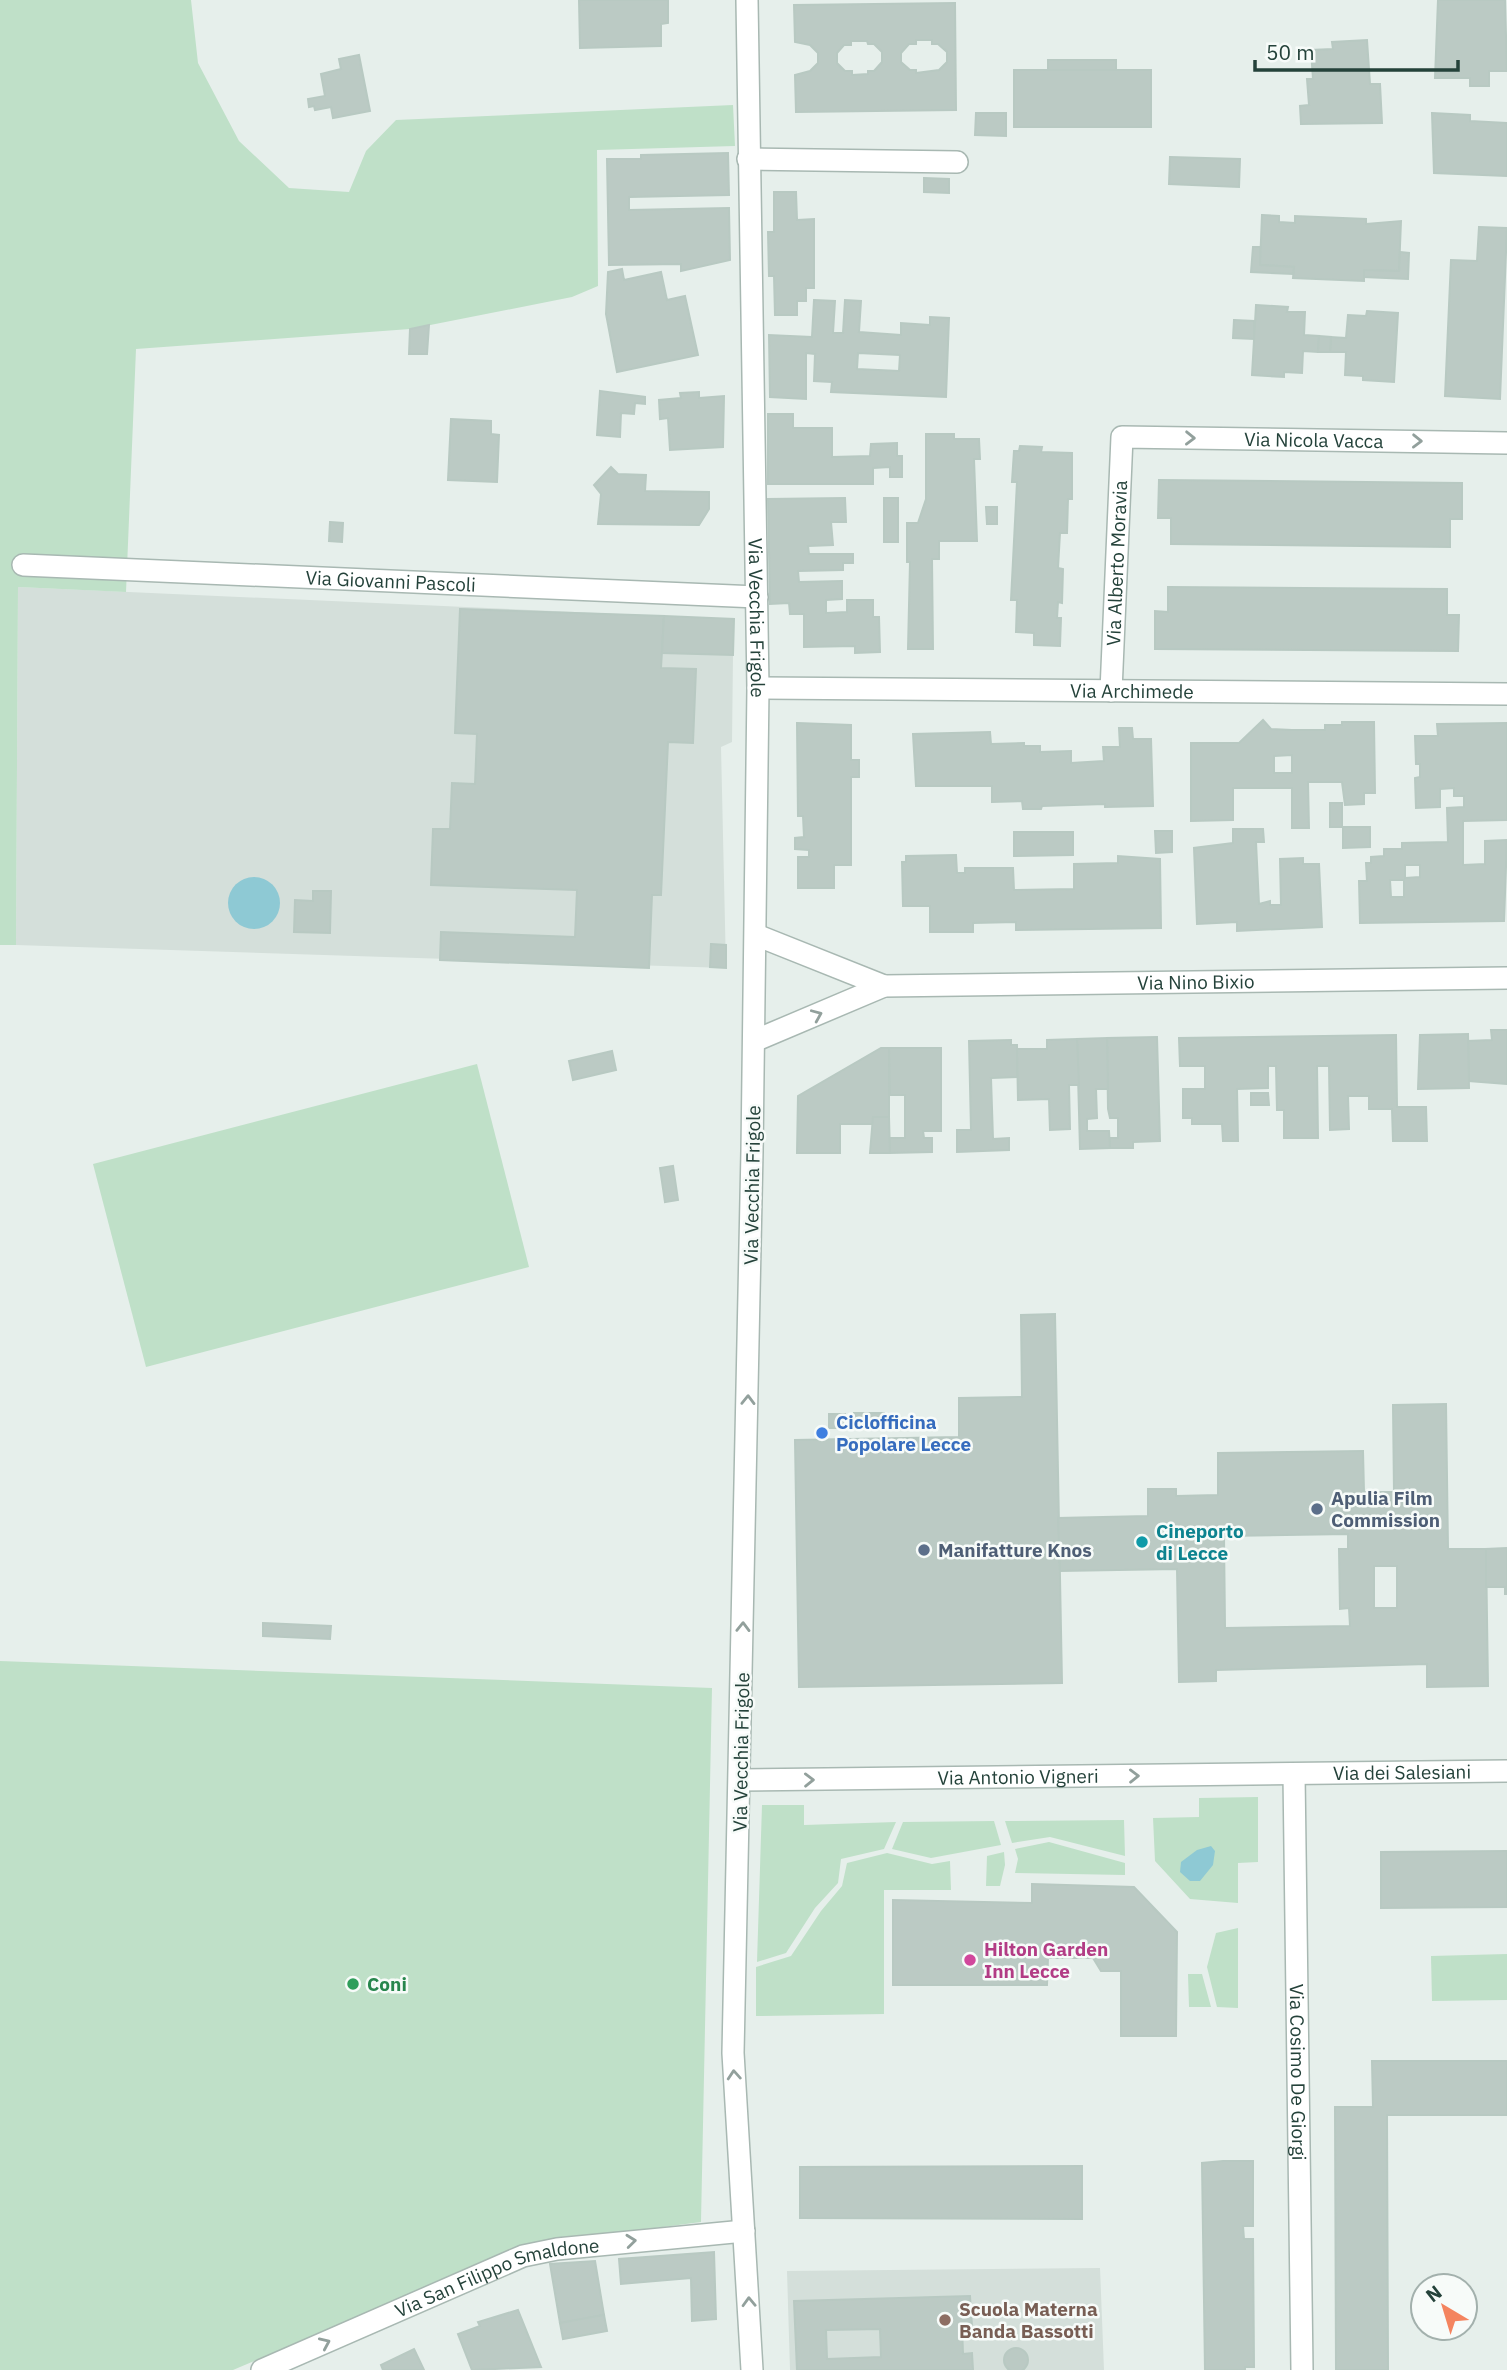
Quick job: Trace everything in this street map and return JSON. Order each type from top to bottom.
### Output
[{"type":"street","name":"Via Vecchia Frigole","points":[[747,0],[758,688],[756,935],[733,2053],[752,2370]]},
{"type":"street","points":[[748,159],[957,162]]},
{"type":"street","name":"Via Nicola Vacca","points":[[1122,437],[1507,443]]},
{"type":"street","name":"Via Alberto Moravia","points":[[1111,691],[1122,437]]},
{"type":"street","name":"Via Giovanni Pascoli","points":[[23,565],[757,597]]},
{"type":"street","name":"Via Archimede","points":[[758,688],[1507,694]]},
{"type":"street","name":"Via Nino Bixio","points":[[756,935],[884,986]]},
{"type":"street","name":"Via Nino Bixio","points":[[754,1041],[884,986],[1507,978]]},
{"type":"street","name":"Via dei Salesiani","points":[[1294,1774],[1507,1771]]},
{"type":"street","name":"Via Antonio Vigneri","points":[[740,1780],[1294,1774]]},
{"type":"street","name":"Via Cosimo De Giorgi","points":[[1294,1774],[1302,2370]]},
{"type":"street","name":"Via San Filippo Smaldone","points":[[262,2370],[523,2256],[556,2249],[744,2231]]},
{"type":"shaded area","points":[[18,587],[664,616],[662,653],[733,655],[732,742],[721,747],[726,968],[16,945]]},
{"type":"shaded area","name":"Scuola Materna Banda Bassotti","points":[[1100,2268],[1104,2370],[790,2370],[787,2271]]},
{"type":"green space","points":[[0,0],[191,0],[198,63],[239,141],[289,188],[349,192],[366,151],[396,120],[733,105],[735,146],[597,150],[598,286],[572,297],[410,329],[136,349],[126,592],[18,587],[16,945],[0,945]]},
{"type":"green space","points":[[477,1064],[529,1267],[146,1367],[93,1164]]},
{"type":"green space","name":"Coni","points":[[0,1661],[712,1688],[701,2222],[525,2245],[233,2370],[0,2370]]},
{"type":"green space","points":[[1258,1797],[1258,1862],[1238,1863],[1238,1903],[1190,1899],[1155,1861],[1153,1818],[1199,1817],[1199,1798]]},
{"type":"green space","points":[[762,1805],[804,1805],[804,1825],[896,1822],[884,1849],[841,1859],[838,1883],[815,1908],[786,1953],[757,1962]]},
{"type":"green space","points":[[1124,1820],[1125,1856],[1050,1837],[1012,1843],[1005,1821]]},
{"type":"green space","points":[[994,1821],[1001,1845],[931,1858],[892,1849],[903,1822]]},
{"type":"green space","points":[[1049,1842],[1125,1863],[1125,1875],[1015,1873],[1018,1859],[1015,1849]]},
{"type":"green space","points":[[1004,1852],[1005,1865],[1000,1886],[986,1886],[987,1856]]},
{"type":"green space","points":[[887,1853],[932,1864],[950,1861],[951,1890],[884,1890],[884,2014],[756,2016],[756,1967],[791,1956],[821,1911],[842,1886],[847,1863]]},
{"type":"green space","points":[[1238,1928],[1238,2008],[1217,2007],[1207,1967],[1216,1933]]},
{"type":"green space","points":[[1507,1954],[1507,2000],[1432,2001],[1431,1956]]},
{"type":"green space","points":[[1188,1974],[1202,1974],[1211,2007],[1189,2007]]},
{"type":"water","points":[[254,877],[264,879],[272,885],[278,893],[278,913],[272,921],[264,927],[254,929],[244,927],[236,921],[230,913],[228,903],[230,893],[236,885],[244,879]]},
{"type":"water","points":[[1211,1846],[1215,1851],[1213,1865],[1200,1881],[1190,1881],[1180,1872],[1181,1862],[1197,1850]]},
{"type":"building","points":[[579,0],[668,0],[668,23],[661,24],[661,46],[580,48]]},
{"type":"building","points":[[1438,0],[1505,0],[1507,71],[1489,71],[1489,86],[1470,86],[1470,78],[1435,78]]},
{"type":"building","points":[[955,3],[956,110],[796,112],[795,75],[810,71],[818,63],[818,53],[810,45],[795,42],[794,5]],"holes":[[[916,40],[932,40],[932,44],[938,44],[947,52],[947,62],[939,70],[916,73],[916,70],[910,70],[901,62],[901,53],[909,44],[916,44]],[[851,41],[867,41],[882,52],[882,62],[874,71],[852,75],[852,71],[845,71],[837,63],[837,53],[844,45],[851,45]]]},
{"type":"building","points":[[1367,40],[1370,84],[1380,84],[1382,123],[1301,124],[1300,106],[1309,105],[1307,79],[1313,79],[1311,50],[1333,49],[1332,42]]},
{"type":"building","points":[[359,55],[370,111],[333,118],[331,107],[315,110],[314,106],[309,107],[308,99],[325,96],[321,74],[341,69],[339,59]]},
{"type":"building","points":[[1048,60],[1116,60],[1116,70],[1048,70]]},
{"type":"building","points":[[1014,70],[1151,70],[1151,127],[1014,127]]},
{"type":"building","points":[[976,113],[1006,113],[1006,136],[975,135]]},
{"type":"building","points":[[1432,113],[1470,115],[1470,121],[1507,123],[1507,176],[1434,173]]},
{"type":"building","points":[[728,153],[729,195],[629,197],[629,210],[729,208],[730,260],[681,271],[681,264],[609,265],[607,159],[641,159],[641,155]]},
{"type":"building","points":[[1170,157],[1240,159],[1239,187],[1169,184]]},
{"type":"building","points":[[924,178],[949,179],[949,193],[924,192]]},
{"type":"building","points":[[774,192],[796,192],[797,220],[814,219],[814,288],[806,288],[806,301],[797,301],[797,315],[775,315],[774,276],[769,276],[768,232],[774,232]]},
{"type":"building","points":[[1262,215],[1279,216],[1279,222],[1295,223],[1295,216],[1366,219],[1366,224],[1401,221],[1399,271],[1364,270],[1364,281],[1293,278],[1294,267],[1260,265]]},
{"type":"building","points":[[1479,227],[1507,228],[1500,399],[1445,396],[1451,260],[1477,261]]},
{"type":"building","points":[[1253,247],[1260,247],[1260,265],[1294,267],[1293,274],[1251,272]]},
{"type":"building","points":[[1400,252],[1409,253],[1408,279],[1364,277],[1364,270],[1399,271]]},
{"type":"building","points":[[622,269],[624,280],[661,272],[667,300],[685,296],[698,355],[617,372],[606,314],[608,272]]},
{"type":"building","points":[[814,300],[835,301],[833,333],[843,333],[845,300],[861,301],[859,332],[901,335],[901,323],[930,325],[930,317],[949,318],[946,397],[831,392],[832,382],[814,381],[815,354],[806,353],[806,399],[770,397],[769,335],[812,337]],"holes":[[[858,353],[900,355],[899,371],[857,369]]]},
{"type":"building","points":[[1256,305],[1288,307],[1287,312],[1305,312],[1304,335],[1319,336],[1318,352],[1303,351],[1302,373],[1284,372],[1284,377],[1252,375]]},
{"type":"building","points":[[1367,311],[1398,313],[1394,382],[1363,380],[1363,376],[1345,375],[1346,352],[1330,352],[1331,337],[1346,338],[1348,315],[1366,316]]},
{"type":"building","points":[[1234,320],[1254,321],[1254,339],[1233,338]]},
{"type":"building","points":[[429,325],[427,354],[409,354],[410,329]]},
{"type":"building","points":[[1319,336],[1331,337],[1330,352],[1318,352]]},
{"type":"building","points":[[600,391],[645,397],[645,404],[635,403],[634,414],[621,413],[620,437],[597,435]]},
{"type":"building","points":[[699,392],[699,398],[724,396],[723,447],[670,450],[668,418],[660,419],[659,400],[681,398],[680,393]]},
{"type":"building","points":[[768,414],[793,414],[793,428],[832,428],[832,457],[870,456],[871,444],[897,443],[897,456],[902,456],[902,477],[890,477],[890,467],[873,468],[873,484],[768,484]]},
{"type":"building","points":[[451,419],[491,421],[491,434],[499,435],[497,482],[448,480]]},
{"type":"building","points":[[926,434],[954,434],[954,439],[979,439],[980,459],[974,459],[977,541],[939,541],[939,559],[932,559],[933,649],[908,649],[910,562],[907,562],[907,523],[918,523],[926,499]]},
{"type":"building","points":[[1020,446],[1042,447],[1041,452],[1072,453],[1072,499],[1068,499],[1067,533],[1060,533],[1058,568],[1063,569],[1062,603],[1058,602],[1057,618],[1061,618],[1060,646],[1034,645],[1034,633],[1016,632],[1017,600],[1011,600],[1017,482],[1012,482],[1014,451],[1019,451]]},
{"type":"building","points":[[611,467],[618,474],[646,475],[645,491],[709,492],[709,509],[699,525],[598,524],[601,494],[594,485]]},
{"type":"building","points":[[1159,480],[1462,483],[1462,519],[1450,519],[1450,547],[1171,544],[1171,518],[1158,518]]},
{"type":"building","points":[[845,498],[846,522],[831,522],[833,545],[808,546],[809,554],[853,554],[853,563],[843,563],[843,570],[798,571],[799,582],[842,581],[842,599],[826,600],[826,613],[847,612],[847,600],[873,600],[873,617],[879,617],[880,652],[855,653],[855,646],[804,647],[804,614],[790,614],[789,603],[770,604],[768,499]]},
{"type":"building","points":[[884,498],[898,498],[898,542],[884,542]]},
{"type":"building","points":[[986,507],[997,507],[997,524],[987,524]]},
{"type":"building","points":[[330,522],[343,523],[342,542],[329,541]]},
{"type":"building","points":[[1168,587],[1447,589],[1447,615],[1459,615],[1458,651],[1155,649],[1155,611],[1168,612]]},
{"type":"building","points":[[460,609],[664,616],[661,668],[696,669],[693,743],[668,742],[661,895],[652,895],[649,968],[440,960],[441,932],[575,937],[577,890],[431,885],[433,829],[450,829],[452,783],[475,784],[477,734],[455,733]]},
{"type":"building","points":[[664,616],[734,619],[733,655],[662,653]]},
{"type":"building","points":[[1263,720],[1271,729],[1292,730],[1325,730],[1325,725],[1342,725],[1342,722],[1374,722],[1375,793],[1364,793],[1364,804],[1345,805],[1342,782],[1308,782],[1309,828],[1292,828],[1292,788],[1233,788],[1233,820],[1191,821],[1191,743],[1239,743]],"holes":[[[1292,755],[1292,773],[1274,773],[1274,756]]]},
{"type":"building","points":[[797,723],[851,725],[851,760],[859,760],[859,777],[851,777],[851,865],[834,865],[834,888],[798,888],[798,857],[809,857],[809,850],[795,849],[795,838],[804,837],[803,816],[798,816]]},
{"type":"building","points":[[1507,723],[1507,820],[1463,821],[1463,865],[1485,864],[1485,841],[1507,840],[1504,921],[1360,923],[1359,881],[1367,881],[1366,863],[1371,863],[1371,857],[1384,856],[1384,849],[1402,849],[1402,843],[1448,842],[1447,808],[1464,807],[1464,796],[1454,796],[1454,788],[1440,789],[1440,807],[1416,808],[1415,778],[1420,777],[1420,764],[1416,764],[1415,736],[1438,736],[1437,724]],"holes":[[[1405,865],[1420,865],[1420,877],[1405,878]],[[1390,880],[1404,880],[1404,897],[1391,897]]]},
{"type":"building","points":[[1119,728],[1132,728],[1133,739],[1151,739],[1153,806],[1105,807],[1105,804],[1023,809],[1022,801],[992,802],[992,786],[916,786],[913,734],[990,732],[991,744],[1024,743],[1024,746],[1040,746],[1040,752],[1071,751],[1071,763],[1104,761],[1103,747],[1120,747]]},
{"type":"building","points":[[1330,803],[1342,803],[1342,827],[1330,827]]},
{"type":"building","points":[[1343,827],[1370,827],[1370,847],[1343,848]]},
{"type":"building","points":[[1233,829],[1263,829],[1264,842],[1256,842],[1259,904],[1270,901],[1270,905],[1281,905],[1280,859],[1303,858],[1303,864],[1319,864],[1322,927],[1237,931],[1237,922],[1197,924],[1194,848],[1233,843]]},
{"type":"building","points":[[1155,831],[1172,831],[1172,852],[1156,853]]},
{"type":"building","points":[[1014,832],[1073,832],[1073,855],[1014,856]]},
{"type":"building","points":[[956,855],[957,873],[965,873],[965,868],[1013,868],[1014,890],[1074,889],[1074,864],[1118,863],[1118,856],[1160,859],[1161,928],[1016,930],[1016,922],[973,923],[973,932],[930,932],[930,906],[903,906],[902,862],[906,862],[906,856]]},
{"type":"building","points":[[313,891],[331,891],[330,933],[294,932],[295,900],[313,901]]},
{"type":"building","points":[[711,944],[726,945],[726,968],[710,967]]},
{"type":"building","points":[[1491,1030],[1507,1030],[1507,1084],[1469,1081],[1468,1041],[1492,1040]]},
{"type":"building","points":[[1468,1034],[1469,1088],[1418,1089],[1420,1035]]},
{"type":"building","points":[[1396,1035],[1397,1107],[1426,1107],[1427,1141],[1393,1141],[1392,1109],[1369,1109],[1369,1096],[1348,1096],[1349,1129],[1330,1130],[1329,1066],[1317,1066],[1318,1138],[1284,1138],[1284,1110],[1277,1110],[1276,1066],[1268,1066],[1268,1088],[1237,1089],[1238,1141],[1223,1141],[1222,1124],[1192,1124],[1192,1118],[1183,1118],[1183,1089],[1205,1089],[1205,1066],[1180,1066],[1179,1038]]},
{"type":"building","points":[[1157,1037],[1160,1141],[1133,1142],[1133,1148],[1110,1148],[1110,1138],[1118,1138],[1118,1118],[1110,1118],[1108,1109],[1107,1038]]},
{"type":"building","points":[[1107,1038],[1108,1089],[1096,1089],[1097,1118],[1087,1119],[1087,1131],[1109,1131],[1110,1148],[1080,1149],[1077,1039]]},
{"type":"building","points":[[1077,1039],[1079,1085],[1069,1085],[1070,1129],[1050,1130],[1049,1099],[1018,1100],[1017,1049],[1047,1049],[1047,1040]]},
{"type":"building","points":[[1011,1040],[1011,1045],[1017,1045],[1017,1077],[991,1078],[993,1139],[1009,1138],[1009,1150],[957,1152],[957,1130],[971,1130],[969,1041]]},
{"type":"building","points":[[881,1048],[889,1048],[889,1117],[873,1117],[873,1124],[840,1124],[840,1153],[797,1153],[798,1096]]},
{"type":"building","points":[[889,1048],[941,1048],[941,1131],[923,1131],[924,1138],[932,1138],[932,1152],[890,1153],[890,1138],[905,1138],[905,1095],[890,1095]]},
{"type":"building","points":[[612,1051],[616,1070],[573,1080],[569,1061]]},
{"type":"building","points":[[1251,1093],[1268,1093],[1269,1105],[1251,1105]]},
{"type":"building","points":[[873,1117],[889,1117],[890,1153],[870,1153]]},
{"type":"building","points":[[673,1166],[678,1200],[665,1202],[660,1168]]},
{"type":"building","points":[[1055,1314],[1062,1683],[799,1687],[795,1440],[959,1437],[959,1398],[1022,1397],[1021,1315]]},
{"type":"building","name":"Cineporto di Lecce","points":[[1446,1404],[1448,1549],[1486,1549],[1488,1686],[1427,1687],[1427,1664],[1216,1670],[1216,1681],[1179,1682],[1177,1569],[1060,1571],[1058,1518],[1148,1516],[1148,1489],[1176,1489],[1176,1496],[1218,1495],[1218,1453],[1363,1451],[1364,1492],[1394,1492],[1393,1405]],"holes":[[[1348,1534],[1348,1549],[1339,1549],[1340,1609],[1349,1608],[1350,1626],[1225,1628],[1224,1536]],[[1374,1566],[1397,1566],[1397,1608],[1374,1608]]]},
{"type":"building","points":[[854,1413],[884,1413],[884,1428],[854,1428]]},
{"type":"building","points":[[829,1414],[845,1414],[845,1428],[829,1428]]},
{"type":"building","points":[[1507,1548],[1505,1594],[1505,1587],[1486,1587],[1486,1549]]},
{"type":"building","points":[[263,1623],[331,1626],[330,1639],[263,1636]]},
{"type":"building","points":[[1507,1851],[1507,1907],[1381,1908],[1381,1852]]},
{"type":"building","name":"Hilton Garden Inn Lecce","points":[[1032,1884],[1134,1887],[1177,1932],[1176,2036],[1121,2036],[1121,1971],[1101,1971],[1093,1958],[1048,1958],[1047,1985],[893,1985],[893,1900],[1032,1903]]},
{"type":"building","points":[[1372,2061],[1507,2061],[1507,2115],[1387,2115],[1388,2370],[1336,2370],[1335,2107],[1373,2107]]},
{"type":"building","points":[[1253,2161],[1253,2226],[1243,2226],[1244,2239],[1253,2239],[1254,2367],[1245,2367],[1245,2370],[1205,2370],[1202,2163]]},
{"type":"building","points":[[1082,2166],[1082,2219],[800,2218],[800,2167]]},
{"type":"building","points":[[714,2252],[716,2319],[692,2321],[691,2278],[621,2284],[619,2259]]},
{"type":"building","points":[[595,2261],[604,2315],[560,2323],[550,2264]]},
{"type":"building","points":[[970,2296],[972,2326],[962,2326],[963,2354],[972,2353],[973,2370],[797,2370],[794,2301]],"holes":[[[880,2329],[881,2357],[827,2359],[826,2330]]]},
{"type":"building","points":[[518,2310],[541,2367],[472,2370],[458,2334],[480,2326],[478,2322]]},
{"type":"building","points":[[604,2315],[607,2331],[563,2339],[560,2323]]},
{"type":"building","points":[[1016,2348],[1025,2351],[1028,2360],[1025,2369],[1016,2372],[1007,2369],[1004,2360],[1007,2351]]},
{"type":"building","points":[[414,2349],[424,2370],[383,2370],[381,2365]]},
{"type":"place","name":"Ciclofficina Popolare Lecce","points":[[822,1433]]},
{"type":"place","name":"Apulia Film Commission","points":[[1317,1509]]},
{"type":"place","name":"Cineporto di Lecce","points":[[1142,1542]]},
{"type":"place","name":"Manifatture Knos","points":[[924,1550]]},
{"type":"place","name":"Hilton Garden Inn Lecce","points":[[970,1960]]},
{"type":"place","name":"Coni","points":[[353,1984]]},
{"type":"place","name":"Scuola Materna Banda Bassotti","points":[[945,2320]]}]
